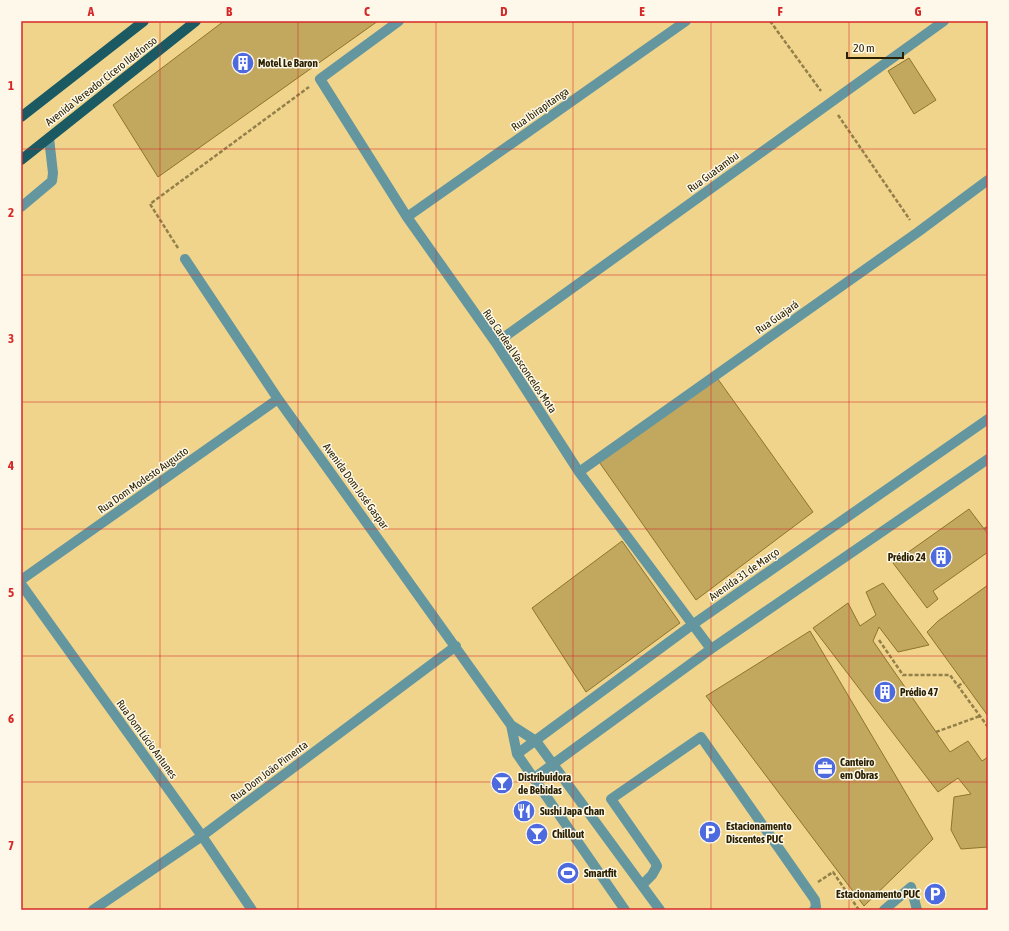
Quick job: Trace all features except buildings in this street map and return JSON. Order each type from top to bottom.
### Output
[{"type":"main road","name":"Avenida Vereador Cícero Ildefonso","points":[[21,117],[144,21]]},
{"type":"main road","name":"Avenida Vereador Cícero Ildefonso","points":[[21,160],[196,21]]},
{"type":"street","points":[[320,79],[399,21]]},
{"type":"street","name":"Rua Ibirapitanga","points":[[407,217],[686,21]]},
{"type":"street","name":"Rua Guatambu","points":[[496,343],[944,21]]},
{"type":"street","name":"Rua Cardeal Vasconcelos Mota","points":[[320,79],[407,217],[496,343],[579,472],[711,649]]},
{"type":"street","points":[[21,207],[52,181],[53,173],[49,138]]},
{"type":"street","name":"Rua Guajará","points":[[579,472],[918,232],[988,180]]},
{"type":"street","name":"Avenida Dom José Gaspar","points":[[185,259],[278,399],[511,725],[536,741],[660,910]]},
{"type":"street","name":"Rua Dom Modesto Augusto","points":[[21,580],[278,399]]},
{"type":"street","name":"Avenida 31 de Março","points":[[517,754],[692,625],[988,419]]},
{"type":"street","points":[[534,778],[711,649],[988,459]]},
{"type":"street","name":"Rua Dom Lúcio Antunes","points":[[21,584],[202,836],[252,910]]},
{"type":"street","name":"Rua Dom João Pimenta","points":[[93,910],[202,836],[456,646]]},
{"type":"street","name":"Avenida Dom José Gaspar","points":[[511,725],[517,754],[625,910]]},
{"type":"street","points":[[642,885],[654,871],[656,866],[655,862],[611,799],[701,737],[815,900],[816,906],[814,910]]},
{"type":"street","points":[[884,910],[911,887],[917,910]]},
{"type":"path","points":[[770,21],[830,103],[918,232]]},
{"type":"path","points":[[185,259],[150,204],[320,79]]},
{"type":"path","points":[[984,529],[988,527]]},
{"type":"path","points":[[878,640],[903,675],[950,675],[988,727]]},
{"type":"path","points":[[958,686],[964,682]]},
{"type":"path","points":[[936,732],[980,716]]},
{"type":"path","points":[[833,872],[859,910]]},
{"type":"place","name":"Motel Le Baron","points":[[243,63]]},
{"type":"place","name":"Prédio 24","points":[[941,557]]},
{"type":"place","name":"Prédio 47","points":[[885,692]]},
{"type":"place","name":"Canteiro em Obras","points":[[825,768]]},
{"type":"place","name":"Distribuidora de Bebidas","points":[[502,783]]},
{"type":"place","name":"Sushi Japa Chan","points":[[524,811]]},
{"type":"place","name":"Estacionamento Discentes PUC","points":[[710,832]]},
{"type":"place","name":"Chillout","points":[[537,834]]},
{"type":"place","name":"Smartfit","points":[[568,873]]},
{"type":"place","name":"Estacionamento PUC","points":[[935,894]]}]
